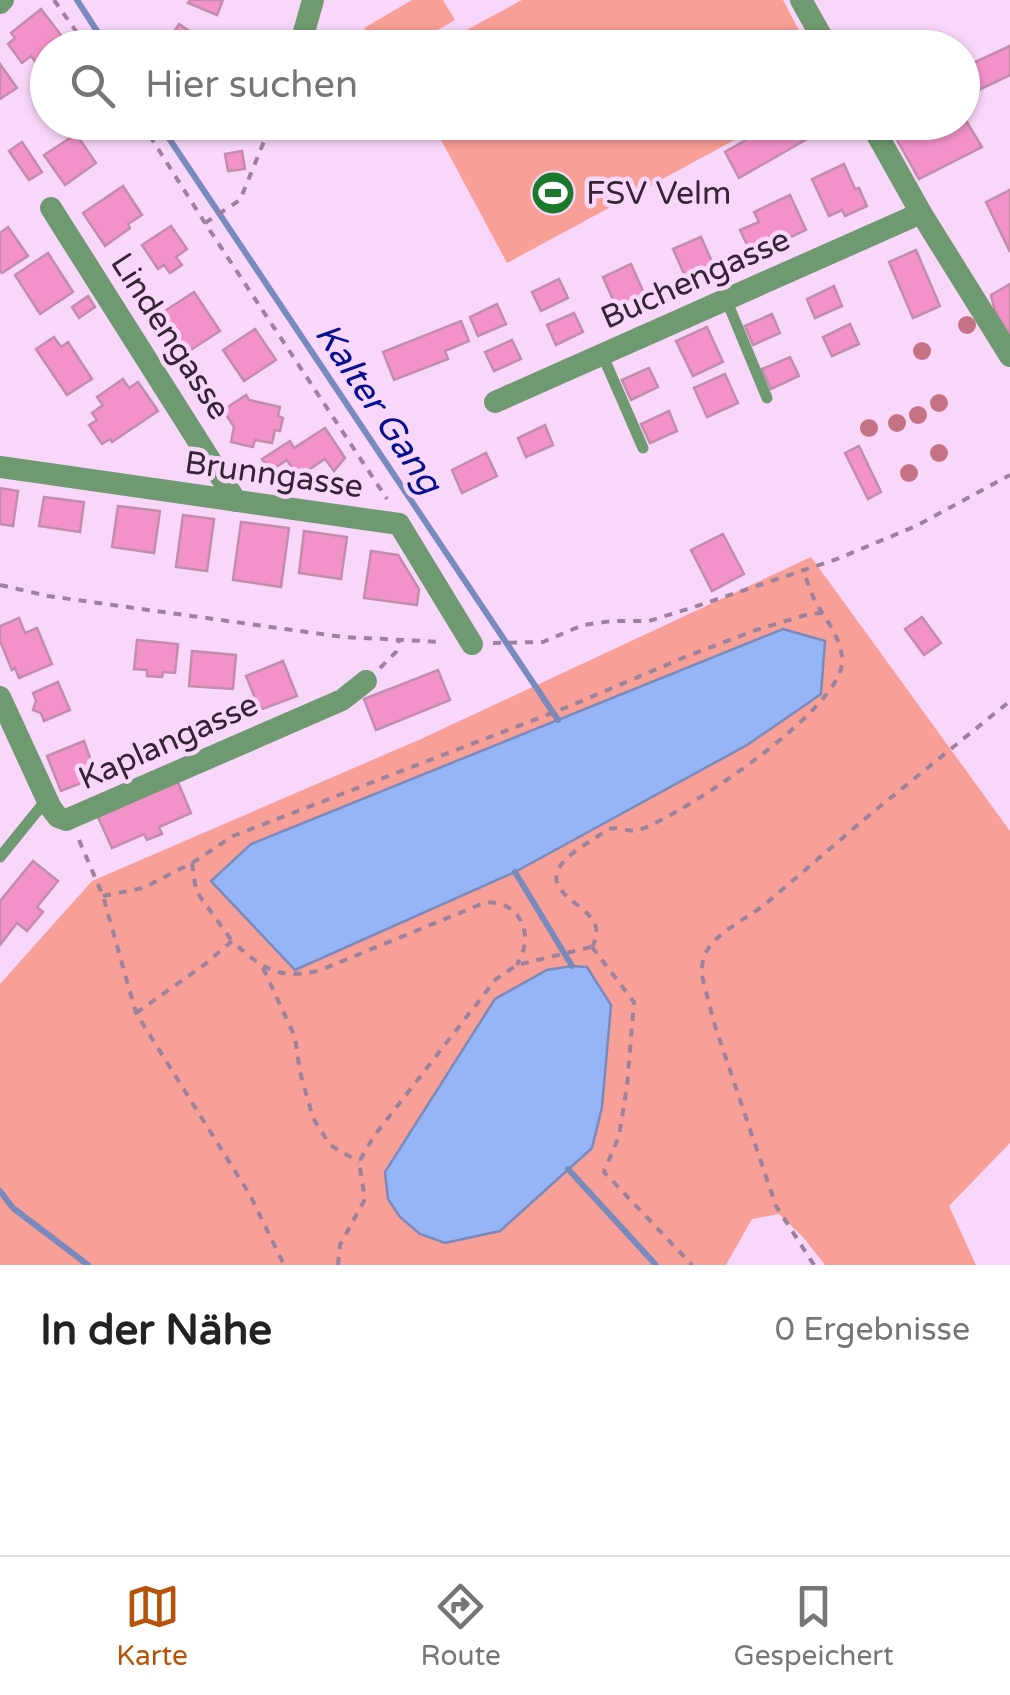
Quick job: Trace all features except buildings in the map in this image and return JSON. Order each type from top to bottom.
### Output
[{"type":"street","points":[[304,30],[314,0]]},
{"type":"street","points":[[801,0],[818,30]]},
{"type":"street","points":[[880,140],[1010,356]]},
{"type":"street","name":"Lindengasse","points":[[51,208],[236,501]]},
{"type":"street","name":"Buchengasse","points":[[496,402],[921,213]]},
{"type":"street","name":"Brunngasse","points":[[0,467],[398,524],[472,644]]},
{"type":"street","name":"Kaplangasse","points":[[0,697],[47,799],[56,815],[64,820],[342,700],[366,681]]},
{"type":"lane","points":[[726,300],[767,398]]},
{"type":"lane","points":[[602,354],[642,448]]},
{"type":"lane","points":[[0,857],[47,799]]},
{"type":"path","points":[[54,0],[75,30]]},
{"type":"path","points":[[153,140],[383,491],[398,524]]},
{"type":"path","points":[[206,222],[240,200],[265,140]]},
{"type":"path","points":[[0,585],[48,596],[343,636],[472,644],[543,642],[571,628],[596,622],[649,621],[804,573],[916,526],[1010,476]]},
{"type":"path","points":[[592,947],[597,927],[560,888],[558,869],[609,829],[637,830],[708,794],[786,734],[823,700],[841,673],[843,657],[836,636],[812,596],[804,573]]},
{"type":"path","points":[[103,896],[143,888],[234,836],[570,706],[685,657],[756,630],[822,613]]},
{"type":"path","points":[[398,640],[398,649]]},
{"type":"path","points":[[814,1265],[776,1206],[715,1026],[701,972],[704,956],[724,932],[763,906],[866,816],[1010,702]]},
{"type":"path","points":[[70,819],[103,896],[136,1013],[250,1195],[284,1265]]},
{"type":"path","points":[[192,862],[196,891],[232,941],[264,968],[285,974],[318,971],[492,901],[508,906],[521,920],[524,949],[516,966]]},
{"type":"path","points":[[136,1013],[232,941]]},
{"type":"path","points":[[338,1265],[340,1245],[365,1200],[358,1162],[496,979],[516,966],[592,947]]},
{"type":"path","points":[[592,947],[634,1002],[628,1086],[619,1136],[604,1172],[692,1265]]},
{"type":"path","points":[[264,968],[295,1037],[313,1118],[330,1146],[358,1162]]},
{"type":"shaded area","points":[[412,0],[443,0],[455,20],[438,30],[364,28]]},
{"type":"shaded area","points":[[522,0],[783,0],[799,30],[466,30]]},
{"type":"shaded area","name":"FSV Velm","points":[[441,140],[735,140],[507,263]]},
{"type":"shaded area","points":[[811,557],[1010,831],[1010,1143],[949,1206],[976,1265],[825,1265],[779,1214],[752,1219],[726,1265],[0,1265],[0,984],[92,881],[421,739]],"holes":[[[783,629],[825,641],[251,844]],[[587,967],[592,1148],[500,1231],[547,970]]]},
{"type":"water","points":[[783,629],[825,641],[821,694],[747,745],[515,872],[295,970],[211,881],[251,844]]},
{"type":"water","points":[[587,967],[611,1005],[602,1107],[592,1148],[500,1231],[445,1243],[420,1234],[400,1217],[388,1199],[385,1172],[495,999],[547,970]]},
{"type":"waterway","name":"Kalter Gang","points":[[77,0],[96,30]]},
{"type":"waterway","name":"Kalter Gang","points":[[170,140],[558,720]]},
{"type":"waterway","points":[[515,872],[572,966]]},
{"type":"waterway","name":"Kalter Gang","points":[[568,1169],[656,1265]]},
{"type":"waterway","name":"Kalter Gang","points":[[0,1191],[13,1208],[88,1265]]},
{"type":"place","name":"FSV Velm","points":[[553,193]]}]
